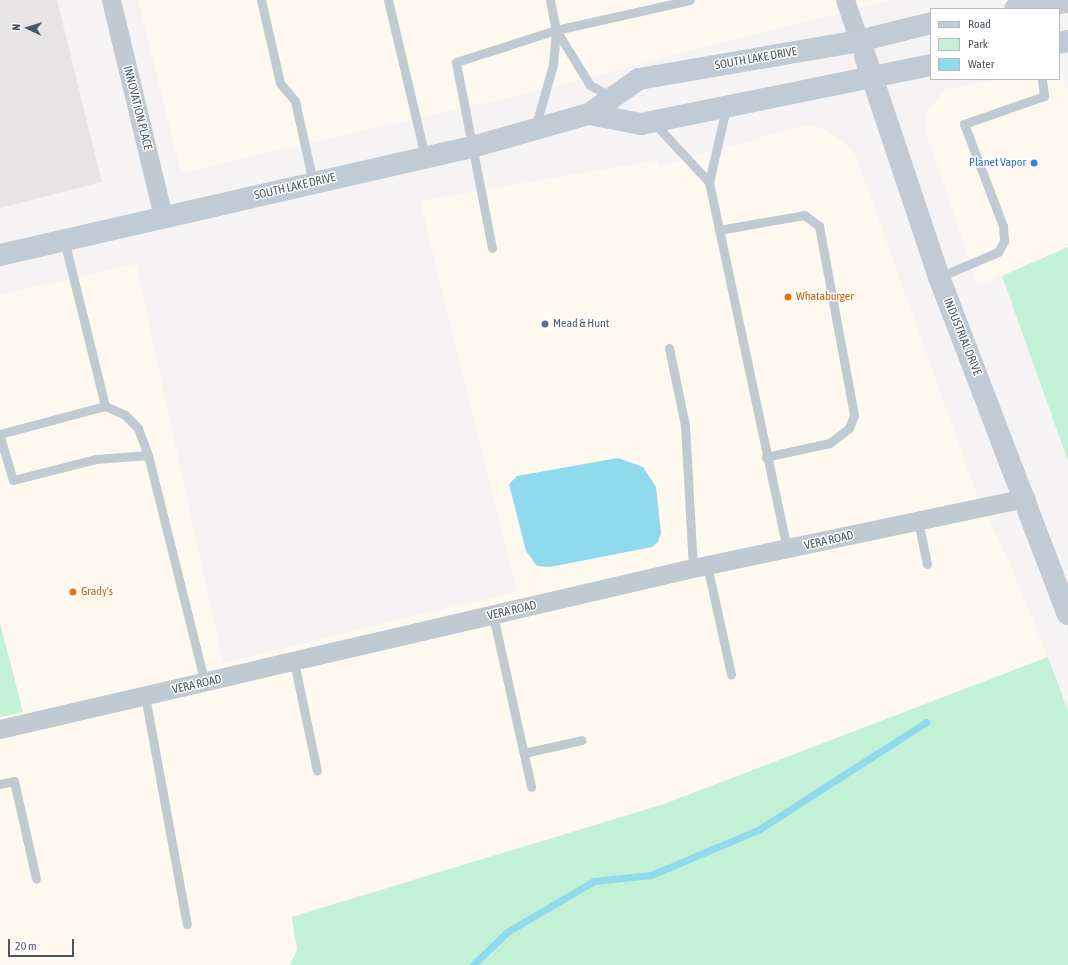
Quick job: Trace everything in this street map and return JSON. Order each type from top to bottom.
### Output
[{"type":"main road","points":[[1021,8],[1059,2]]},
{"type":"main road","name":"SOUTH LAKE DRIVE","points":[[589,114],[641,124],[726,108],[865,58],[930,24]]},
{"type":"main road","name":"SOUTH LAKE DRIVE","points":[[0,255],[313,182],[472,147],[589,114],[639,79],[865,58],[930,65]]},
{"type":"main road","name":"INDUSTRIAL DRIVE","points":[[865,58],[939,277],[1026,498],[1068,614]]},
{"type":"street","name":"INNOVATION PLACE","points":[[111,0],[163,217]]},
{"type":"street","points":[[845,0],[865,58]]},
{"type":"street","name":"VERA ROAD","points":[[0,729],[205,683],[700,567],[787,551],[918,520],[1026,498]]},
{"type":"lane","points":[[260,0],[280,83],[295,102],[313,182]]},
{"type":"lane","points":[[388,0],[425,157]]},
{"type":"lane","points":[[535,128],[553,65],[556,30],[550,0]]},
{"type":"lane","points":[[492,248],[456,62],[556,30],[690,0]]},
{"type":"lane","points":[[556,30],[590,85],[612,97]]},
{"type":"lane","points":[[939,277],[998,252],[1004,241],[1003,226],[964,124],[1044,96],[1042,80]]},
{"type":"lane","points":[[726,108],[709,182],[765,457],[787,551]]},
{"type":"lane","points":[[653,122],[709,182]]},
{"type":"lane","points":[[719,230],[804,215],[819,226],[854,415],[849,428],[830,443],[765,457]]},
{"type":"lane","points":[[64,240],[105,406]]},
{"type":"lane","points":[[669,348],[685,426],[700,567],[731,674]]},
{"type":"lane","points":[[148,455],[96,459],[13,480],[0,435],[105,406],[132,421],[148,455],[205,683]]},
{"type":"lane","points":[[918,520],[927,564]]},
{"type":"lane","points":[[493,615],[531,787]]},
{"type":"lane","points":[[294,662],[317,771]]},
{"type":"lane","points":[[145,696],[187,924]]},
{"type":"lane","points":[[524,753],[582,740]]},
{"type":"lane","points":[[0,784],[14,781],[36,879]]},
{"type":"shaded area","points":[[0,0],[57,0],[102,182],[0,208]]},
{"type":"shaded area","points":[[138,0],[889,0],[540,90],[181,173]]},
{"type":"shaded area","points":[[1060,70],[1068,89],[1068,247],[978,285],[926,133],[927,111],[946,89],[996,80],[1060,80]]},
{"type":"shaded area","points":[[802,126],[816,126],[842,140],[856,156],[977,495],[1009,561],[1048,657],[664,804],[292,916],[297,950],[290,965],[0,965],[0,713],[22,708],[0,623],[0,295],[136,264],[223,663],[517,591],[420,201],[657,160],[659,166]]},
{"type":"green space","points":[[1068,247],[1068,461],[1002,276]]},
{"type":"green space","points":[[0,623],[23,712],[0,717]]},
{"type":"green space","points":[[1048,657],[1068,711],[1068,965],[290,965],[297,950],[292,917],[664,804]]},
{"type":"water","points":[[618,458],[643,467],[656,487],[661,533],[658,542],[652,547],[550,567],[537,566],[526,551],[509,484],[517,476]]},
{"type":"waterway","points":[[473,965],[507,932],[594,881],[651,875],[758,830],[926,722]]},
{"type":"place","name":"Planet Vapor","points":[[1034,163]]},
{"type":"place","name":"Whataburger","points":[[788,297]]},
{"type":"place","name":"Mead & Hunt","points":[[545,324]]},
{"type":"place","name":"Grady's","points":[[73,592]]}]
